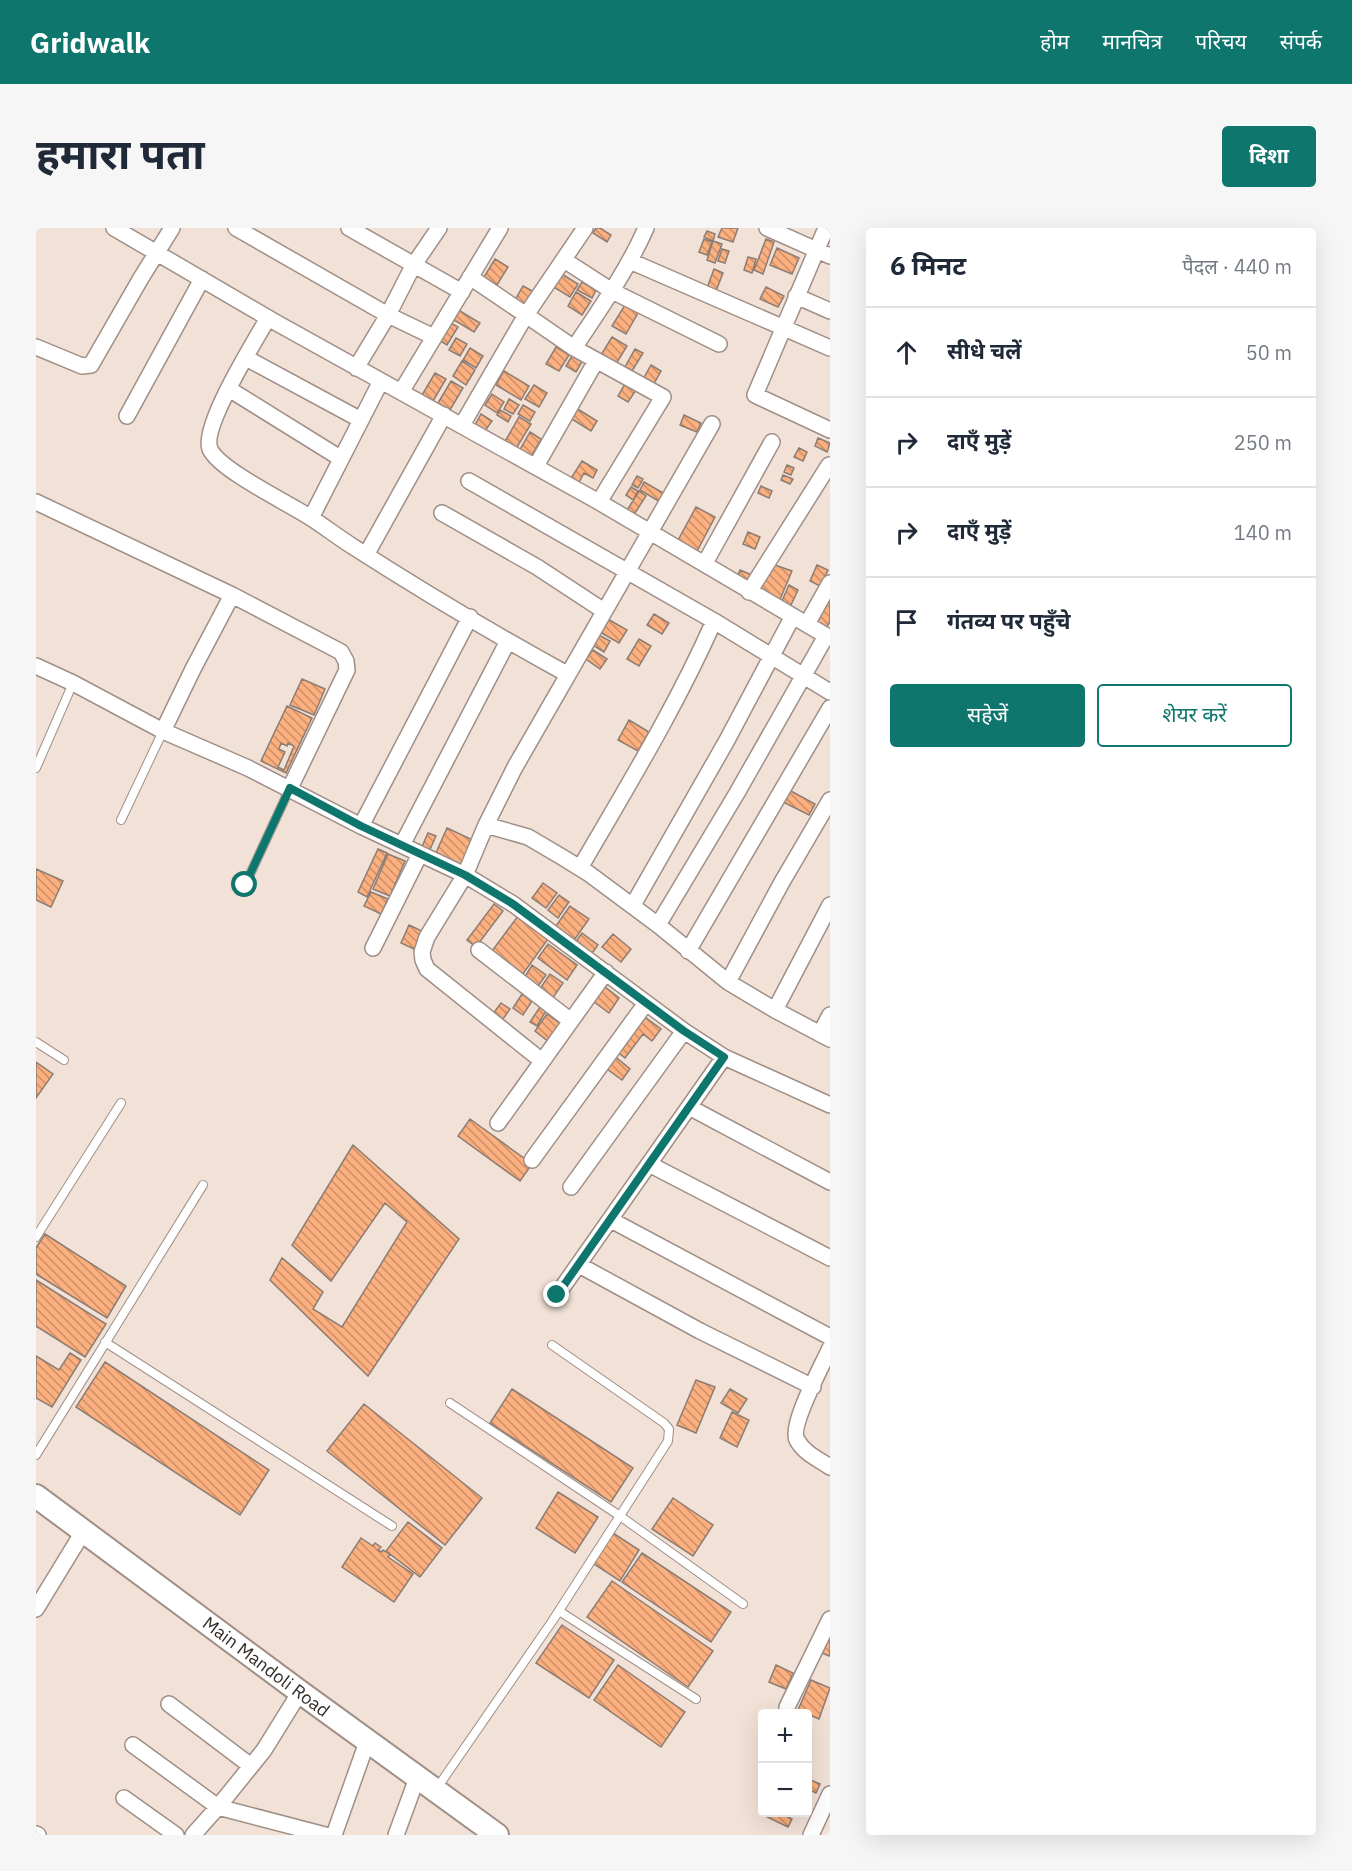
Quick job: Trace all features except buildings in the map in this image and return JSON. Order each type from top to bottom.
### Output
[{"type":"street","points":[[114,228],[356,368],[536,466],[828,637],[802,676],[737,793],[658,925]]},
{"type":"street","points":[[36,347],[82,366],[91,365],[172,228]]},
{"type":"street","points":[[236,228],[388,315],[434,337]]},
{"type":"street","points":[[349,228],[373,234],[413,266],[462,292]]},
{"type":"street","points":[[356,368],[388,315],[413,266],[439,228]]},
{"type":"street","points":[[401,392],[500,228]]},
{"type":"street","points":[[462,425],[525,315],[585,228]]},
{"type":"street","points":[[573,348],[612,291],[646,228]]},
{"type":"street","points":[[767,228],[823,252]]},
{"type":"street","points":[[826,228],[823,252],[796,296],[755,395],[830,430]]},
{"type":"street","points":[[564,260],[612,291],[719,344]]},
{"type":"street","points":[[630,261],[830,348]]},
{"type":"street","points":[[470,277],[573,348],[663,397],[598,502]]},
{"type":"street","points":[[128,416],[202,279]]},
{"type":"street","points":[[796,296],[830,311]]},
{"type":"street","points":[[268,318],[220,404],[209,439],[210,449],[217,459],[243,478],[311,518],[366,555],[567,674]]},
{"type":"street","points":[[246,358],[361,420]]},
{"type":"street","points":[[536,466],[596,362]]},
{"type":"street","points":[[311,518],[381,381]]},
{"type":"street","points":[[229,389],[340,458]]},
{"type":"street","points":[[366,555],[444,415]]},
{"type":"street","points":[[543,1061],[427,969],[422,952],[427,937],[465,875],[486,825],[515,767],[712,424]]},
{"type":"street","points":[[705,563],[772,442]]},
{"type":"street","points":[[750,592],[829,465]]},
{"type":"street","points":[[469,481],[714,621],[830,692]]},
{"type":"street","points":[[36,502],[232,595],[341,652],[346,660],[347,670],[290,788]]},
{"type":"street","points":[[442,513],[528,561],[604,611]]},
{"type":"street","points":[[807,624],[830,583]]},
{"type":"street","points":[[163,731],[232,595]]},
{"type":"street","points":[[633,905],[726,742],[793,616]]},
{"type":"street","points":[[361,826],[470,617]]},
{"type":"street","points":[[580,868],[668,717],[693,670],[714,621]]},
{"type":"street","points":[[402,845],[508,641]]},
{"type":"street","points":[[36,666],[163,731],[290,788],[361,826],[465,875],[513,904],[684,1031],[724,1057],[830,1106]]},
{"type":"street","points":[[688,951],[830,708]]},
{"type":"street","points":[[728,982],[830,800]]},
{"type":"street","points":[[486,825],[528,837],[580,868],[633,905],[728,982],[776,1010],[825,1036],[830,1015]]},
{"type":"street","points":[[373,948],[420,854]]},
{"type":"street","points":[[776,1010],[830,904]]},
{"type":"street","points":[[479,950],[571,1021]]},
{"type":"street","points":[[498,1123],[606,972]]},
{"type":"street","points":[[532,1161],[646,1003]]},
{"type":"street","points":[[571,1187],[684,1031]]},
{"type":"street","points":[[557,1295],[724,1057]]},
{"type":"street","points":[[689,1107],[830,1182]]},
{"type":"street","points":[[650,1164],[830,1258]]},
{"type":"street","points":[[611,1220],[830,1337]]},
{"type":"street","points":[[579,1264],[700,1331],[813,1387]]},
{"type":"street","points":[[830,1348],[795,1429],[796,1439],[806,1452],[830,1466]]},
{"type":"street","name":"Main Mandoli Road","points":[[36,1496],[367,1742],[497,1835]]},
{"type":"street","points":[[36,1609],[83,1532]]},
{"type":"street","points":[[787,1707],[830,1618]]},
{"type":"street","points":[[193,1835],[264,1750],[300,1692]]},
{"type":"street","points":[[169,1704],[251,1766]]},
{"type":"street","points":[[334,1835],[367,1742]]},
{"type":"street","points":[[133,1745],[218,1807],[325,1835]]},
{"type":"street","points":[[396,1835],[426,1785]]},
{"type":"street","points":[[811,1835],[830,1794]]},
{"type":"street","points":[[124,1798],[176,1835]]},
{"type":"lane","points":[[36,768],[73,683]]},
{"type":"lane","points":[[121,820],[163,731]]},
{"type":"lane","points":[[245,885],[290,788]]},
{"type":"lane","points":[[36,1042],[64,1060]]},
{"type":"lane","points":[[36,1237],[121,1103]]},
{"type":"lane","points":[[36,1455],[203,1185]]},
{"type":"lane","points":[[105,1341],[392,1526]]},
{"type":"lane","points":[[426,1785],[559,1611],[668,1441],[669,1429],[664,1423],[552,1345]]},
{"type":"lane","points":[[450,1403],[621,1516],[743,1604]]},
{"type":"lane","points":[[559,1611],[696,1699]]},
{"type":"route","points":[[245,885],[290,788],[361,826],[443,863],[513,904],[684,1031],[724,1057],[557,1295]]}]
